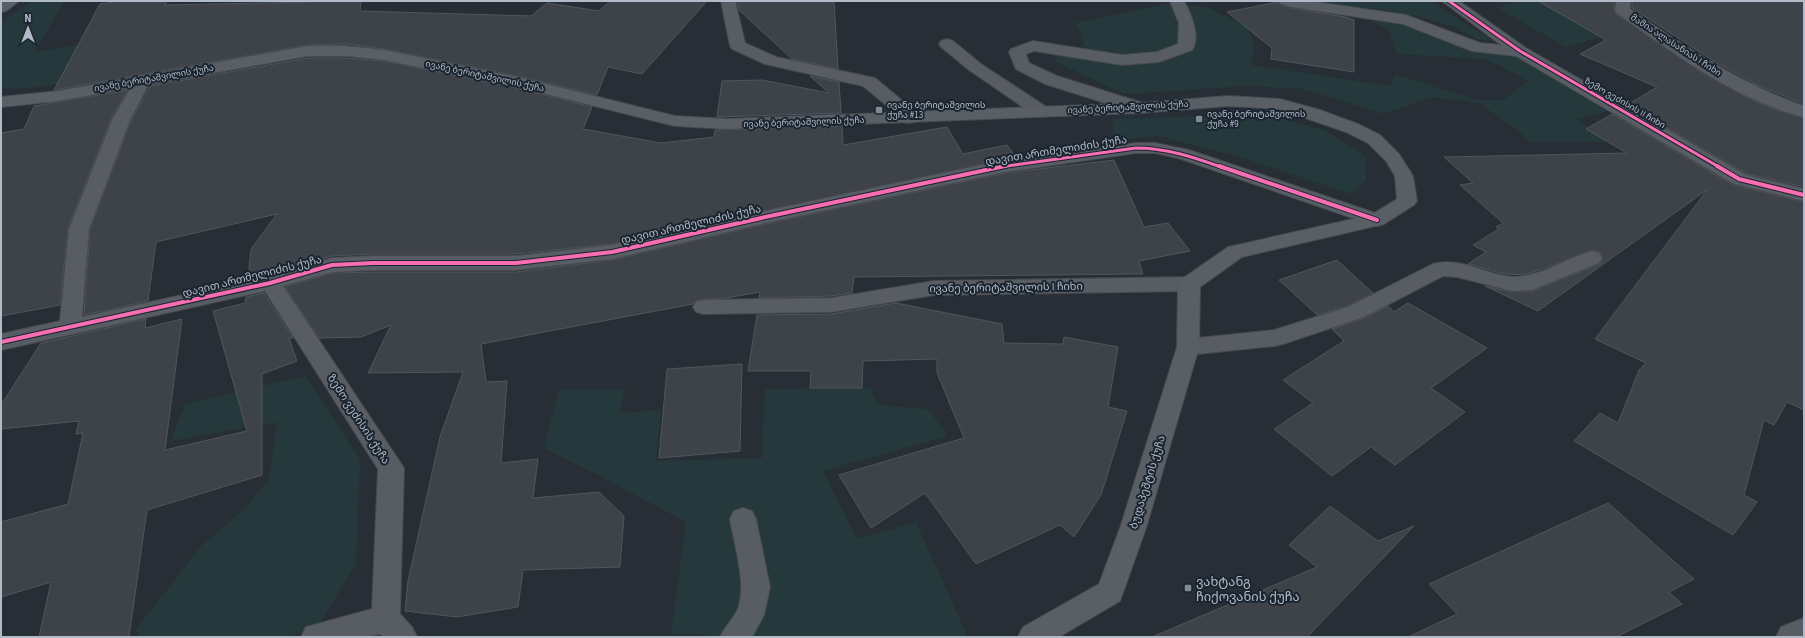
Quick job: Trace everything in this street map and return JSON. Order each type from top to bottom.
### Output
[{"type":"main road","points":[[1,8],[12,1]]},
{"type":"main road","name":"ივანე ბერიტაშვილის ქუჩა","points":[[1,102],[58,96],[308,51],[347,51],[384,55],[526,84],[675,121],[728,124],[1140,108],[1228,101],[1280,104],[1314,114],[1352,128],[1374,139],[1394,158],[1404,176],[1407,201],[1377,220],[1235,252],[1189,284]]},
{"type":"main road","name":"ბუდაპეშტის ქუჩა","points":[[1033,637],[1110,592],[1133,528],[1188,347],[1189,284]]},
{"type":"street","points":[[728,1],[738,46],[771,61],[869,82],[892,101],[909,118]]},
{"type":"street","points":[[1140,108],[1051,80],[1022,66],[1017,52],[1033,46],[1122,60],[1159,57],[1186,47],[1187,23],[1177,1]]},
{"type":"street","points":[[1286,1],[1406,20],[1478,48],[1520,52]]},
{"type":"street","name":"ზემო ვეძისის II ჩიხი","points":[[1449,1],[1520,52],[1739,179],[1804,195]]},
{"type":"street","name":"მამია ალასანიას I ჩიხი","points":[[1623,1],[1623,11],[1673,46],[1728,78],[1790,108],[1804,112]]},
{"type":"street","points":[[947,44],[975,67],[1042,112]]},
{"type":"street","points":[[70,328],[79,229],[121,120],[143,80]]},
{"type":"street","name":"დავით ართმელიძის ქუჩა","points":[[1,342],[270,283],[332,265],[373,263],[516,263],[612,252],[770,216],[1005,166],[1136,148],[1155,148],[1183,154],[1377,220]]},
{"type":"street","points":[[1188,347],[1275,338],[1356,312],[1440,269],[1457,270],[1512,284],[1532,283],[1592,258]]},
{"type":"street","name":"ზემო ვეძისის ქუჩა","points":[[270,283],[391,468],[394,628],[316,637]]},
{"type":"street","name":"ივანე ბერიტაშვილის I ჩიხი","points":[[704,307],[831,305],[934,288],[1189,284]]},
{"type":"street","points":[[735,637],[750,615],[756,587],[743,519]]},
{"type":"street","points":[[1791,637],[1804,631]]},
{"type":"shaded area","points":[[33,1],[65,1],[34,52],[145,35],[71,83],[20,89],[1,88],[1,22]]},
{"type":"shaded area","points":[[1318,1],[1430,1],[1493,41],[1477,39],[1454,27],[1424,18],[1384,10],[1320,4]]},
{"type":"shaded area","points":[[1517,1],[1572,1],[1602,36],[1566,47],[1498,8]]},
{"type":"shaded area","points":[[1168,4],[1206,7],[1247,27],[1254,45],[1252,65],[1390,86],[1395,74],[1478,100],[1503,100],[1529,81],[1486,59],[1397,54],[1389,30],[1368,20],[1404,25],[1473,51],[1521,57],[1613,110],[1576,119],[1608,142],[1528,142],[1520,132],[1479,103],[1432,97],[1383,114],[1303,89],[1247,86],[1125,94],[1054,61],[1059,54],[1084,52],[1082,36],[1075,23]]},
{"type":"shaded area","points":[[1264,114],[1324,130],[1366,156],[1366,180],[1351,194],[1237,156],[1158,136],[1112,140],[1113,119]]},
{"type":"shaded area","points":[[305,376],[360,460],[356,564],[317,628],[287,637],[139,637],[136,629],[202,545],[242,511],[269,480],[277,422],[171,441],[185,404]]},
{"type":"shaded area","points":[[870,388],[878,405],[928,409],[948,436],[823,471],[857,539],[916,522],[968,637],[708,637],[708,635],[671,634],[686,522],[544,448],[559,390],[625,390],[619,413],[661,410],[656,461],[762,458],[765,389]]},
{"type":"building","points":[[122,1],[167,1],[165,5],[361,1],[360,11],[531,16],[547,3],[599,11],[610,1],[707,1],[642,74],[608,67],[597,95],[526,78],[384,49],[347,44],[308,45],[54,90],[100,4]]},
{"type":"building","points":[[737,1],[834,1],[838,69],[792,59],[739,10]]},
{"type":"building","points":[[1538,1],[1614,1],[1614,11],[1617,15],[1706,75],[1754,101],[1779,111],[1804,118],[1804,187],[1747,174],[1627,105],[1657,87],[1580,54],[1606,40]]},
{"type":"building","points":[[1632,1],[1804,1],[1804,104],[1759,86],[1715,62],[1632,8]]},
{"type":"building","points":[[1278,2],[1281,5],[1292,8],[1345,17],[1354,20],[1354,72],[1271,59],[1272,48],[1227,12]]},
{"type":"building","points":[[308,58],[347,58],[384,61],[526,90],[592,107],[583,129],[661,143],[714,137],[715,130],[842,126],[843,145],[947,127],[963,154],[1007,145],[1016,157],[612,244],[516,254],[373,254],[332,256],[248,279],[251,249],[277,214],[156,242],[148,301],[84,315],[90,229],[131,121],[150,86]]},
{"type":"building","points":[[810,76],[839,82],[841,113],[717,117],[722,81],[762,80],[829,93]]},
{"type":"building","points":[[128,90],[111,119],[68,228],[60,305],[1,316],[1,133],[24,129],[34,106]]},
{"type":"building","points":[[1612,114],[1731,184],[1804,202],[1804,410],[1787,402],[1774,425],[1764,420],[1744,495],[1757,502],[1733,535],[1574,441],[1600,413],[1618,423],[1639,370],[1646,363],[1595,339],[1708,189],[1538,311],[1485,286],[1512,292],[1533,291],[1600,264],[1603,259],[1600,252],[1592,250],[1524,275],[1504,274],[1468,264],[1486,252],[1473,245],[1499,229],[1496,227],[1503,223],[1460,185],[1473,183],[1444,157],[1627,153],[1586,129]]},
{"type":"building","points":[[1114,160],[1144,227],[1168,223],[1190,251],[1139,261],[1143,274],[854,277],[852,293],[831,296],[759,298],[760,292],[726,298],[704,299],[696,301],[693,304],[481,344],[486,382],[507,381],[501,463],[538,459],[533,498],[599,492],[624,516],[620,567],[523,570],[518,607],[457,617],[405,611],[408,581],[440,437],[463,372],[368,373],[391,325],[361,337],[319,338],[285,287],[333,273],[516,272],[612,260],[770,223],[1005,173]]},
{"type":"building","points":[[1337,260],[1373,293],[1347,306],[1317,315],[1279,280]]},
{"type":"building","points":[[264,293],[293,338],[289,338],[297,361],[262,374],[262,475],[147,510],[129,637],[39,637],[51,582],[1,597],[1,522],[68,504],[83,433],[76,434],[79,421],[1,429],[1,405],[41,343],[146,319],[145,328],[182,319],[165,450],[247,431],[213,311],[245,303],[246,297]]},
{"type":"building","points":[[896,303],[1002,324],[1004,343],[1063,344],[1064,337],[1118,347],[1108,407],[1127,411],[1101,495],[1074,537],[1060,525],[976,564],[925,493],[871,528],[839,475],[964,438],[937,373],[937,359],[863,361],[862,388],[810,388],[811,371],[748,371],[757,315],[831,314]]},
{"type":"building","points":[[1408,303],[1487,348],[1431,388],[1465,412],[1395,465],[1371,447],[1332,476],[1274,429],[1313,403],[1283,380],[1344,341],[1332,329],[1365,318],[1388,306],[1394,312]]},
{"type":"building","points":[[742,364],[740,451],[659,458],[667,369]]},
{"type":"building","points":[[1608,503],[1694,579],[1669,592],[1682,604],[1616,637],[1408,637],[1457,614],[1429,584]]},
{"type":"building","points":[[1330,506],[1378,541],[1414,526],[1307,637],[1152,637],[1317,567],[1289,545]]},
{"type":"cycle path","points":[[1449,1],[1520,51],[1739,179],[1804,195]]},
{"type":"cycle path","points":[[1,342],[270,283],[332,265],[373,263],[516,263],[612,252],[770,216],[1005,166],[1136,148],[1155,148],[1183,154],[1377,220]]},
{"type":"place","name":"ივანე ბერიტაშვილის ქუჩა #13","points":[[879,110]]},
{"type":"place","name":"ივანე ბერიტაშვილის ქუჩა #9","points":[[1199,119]]},
{"type":"place","name":"ვახტანგ ჩიქოვანის ქუჩა","points":[[1188,588]]}]
